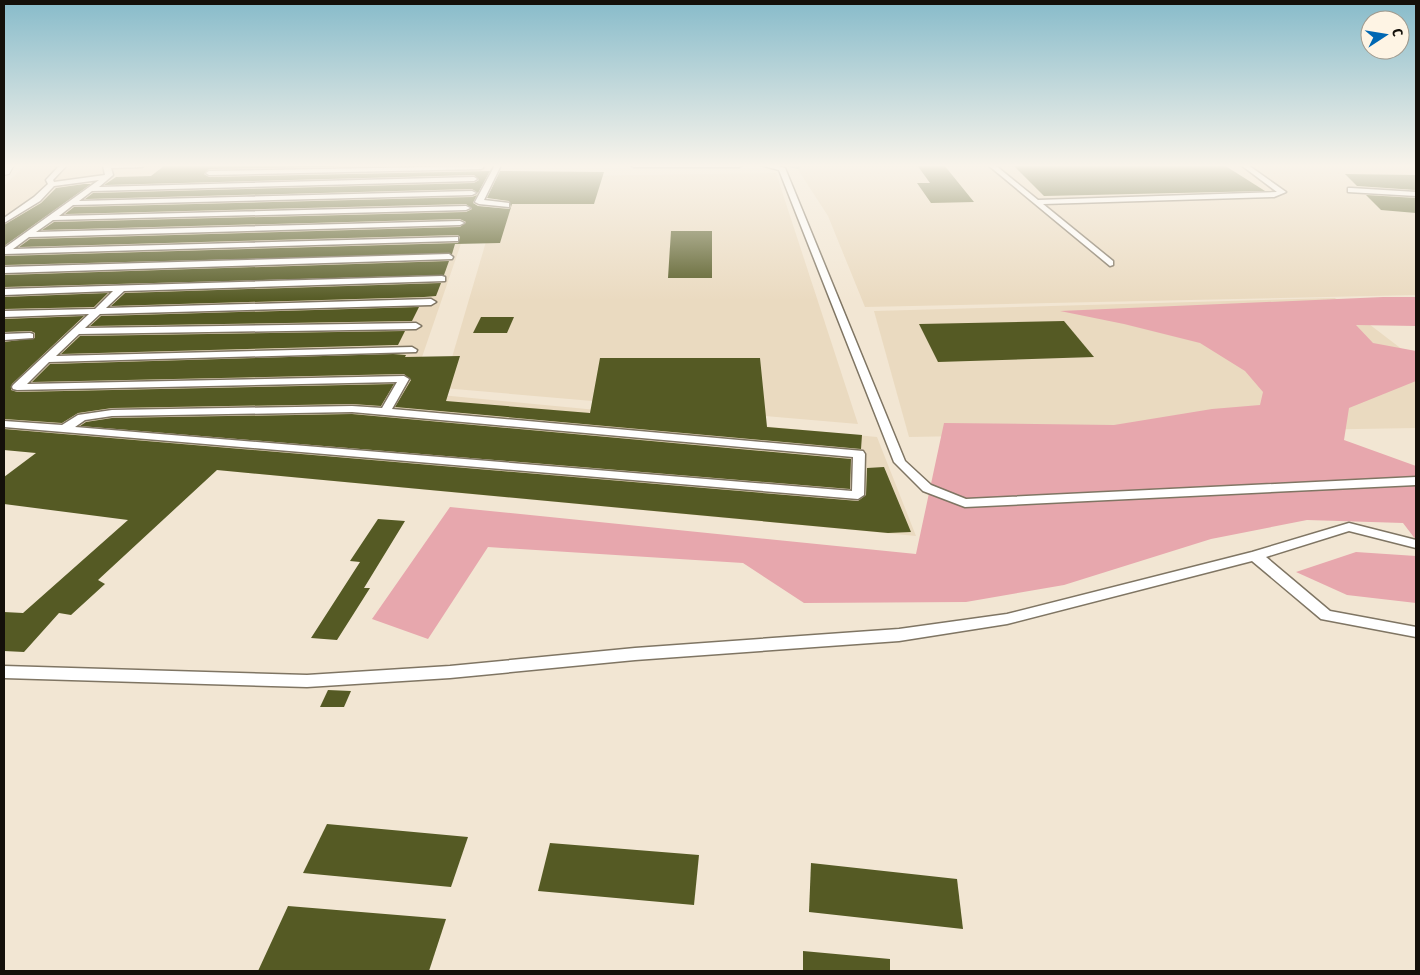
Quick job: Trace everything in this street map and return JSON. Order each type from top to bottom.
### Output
[{"type":"lane","points":[[4,221],[20,210]]},
{"type":"lane","points":[[4,252],[62,210]]},
{"type":"lane","points":[[52,218],[332,210]]},
{"type":"lane","points":[[799,210],[900,462],[927,488],[965,502],[1416,481]]},
{"type":"lane","points":[[1048,210],[1110,263]]},
{"type":"lane","points":[[28,235],[460,223]]},
{"type":"lane","points":[[4,252],[455,240]]},
{"type":"lane","points":[[147,266],[166,248]]},
{"type":"lane","points":[[4,270],[449,257]]},
{"type":"lane","points":[[4,292],[442,279]]},
{"type":"lane","points":[[122,288],[17,387],[404,379],[385,412]]},
{"type":"lane","points":[[4,314],[431,302]]},
{"type":"lane","points":[[76,331],[416,326]]},
{"type":"lane","points":[[4,337],[30,336]]},
{"type":"lane","points":[[47,359],[412,350]]},
{"type":"lane","points":[[4,424],[64,429],[858,495],[859,454],[352,408],[112,413],[82,417],[64,429]]},
{"type":"lane","points":[[4,672],[307,680],[450,672],[635,654],[899,635],[1007,619],[1255,556],[1349,527],[1416,544]]},
{"type":"lane","points":[[1255,556],[1326,615],[1416,632]]},
{"type":"shaded area","points":[[4,210],[472,210],[410,392],[877,437],[916,536],[4,450]]},
{"type":"shaded area","points":[[495,210],[788,210],[858,424],[443,388]]},
{"type":"shaded area","points":[[824,210],[1416,210],[1416,295],[865,307]]},
{"type":"shaded area","points":[[1416,297],[1416,326],[1356,325],[1373,343],[1416,351],[1416,381],[1349,408],[1344,440],[1416,466],[1416,540],[1403,523],[1307,520],[1211,539],[1064,585],[966,602],[804,603],[743,563],[488,547],[428,639],[372,619],[450,507],[916,554],[944,423],[1114,425],[1212,409],[1260,405],[1263,392],[1245,371],[1200,343],[1124,324],[1060,311]]},
{"type":"shaded area","points":[[1335,298],[1416,360],[1416,428],[909,437],[874,311]]},
{"type":"shaded area","points":[[1356,552],[1416,556],[1416,603],[1347,595],[1296,572]]},
{"type":"building","points":[[28,210],[54,210],[4,246],[4,225]]},
{"type":"building","points":[[70,210],[205,210],[65,214]]},
{"type":"building","points":[[510,210],[500,243],[455,244],[452,254],[4,265],[4,256],[458,243],[460,237],[458,235],[19,247],[30,239],[460,227],[466,222],[460,219],[42,230],[54,222]]},
{"type":"building","points":[[1387,210],[1416,210],[1416,213]]},
{"type":"building","points":[[671,231],[712,231],[712,278],[668,278]]},
{"type":"building","points":[[449,261],[444,275],[4,287],[4,275]]},
{"type":"building","points":[[441,283],[436,296],[424,297],[111,306],[125,293]]},
{"type":"building","points":[[108,293],[94,307],[4,309],[4,297]]},
{"type":"building","points":[[419,307],[412,321],[90,326],[101,316]]},
{"type":"building","points":[[84,316],[12,384],[11,390],[17,392],[394,384],[381,406],[352,404],[112,408],[78,413],[62,423],[4,419],[4,342],[35,338],[35,333],[31,331],[4,332],[4,319]]},
{"type":"building","points":[[481,317],[514,317],[507,333],[473,333]]},
{"type":"building","points":[[1064,321],[1094,357],[938,362],[919,324]]},
{"type":"building","points":[[405,331],[398,345],[61,354],[80,336]]},
{"type":"building","points":[[406,355],[405,357],[460,356],[446,401],[590,413],[600,358],[760,358],[767,427],[862,435],[861,449],[395,407],[411,380],[404,374],[32,382],[50,364]]},
{"type":"building","points":[[352,414],[851,459],[850,489],[80,426],[86,422],[112,418]]},
{"type":"building","points":[[4,429],[858,501],[866,495],[867,468],[884,467],[911,532],[888,533],[217,470],[98,580],[105,584],[71,615],[59,613],[24,652],[4,651],[4,612],[23,613],[128,520],[4,504],[4,477],[36,453],[4,450]]},
{"type":"building","points":[[378,519],[405,521],[364,588],[370,588],[337,640],[311,638],[360,562],[350,561]]},
{"type":"building","points":[[328,690],[351,691],[344,707],[320,707]]},
{"type":"building","points":[[327,824],[468,837],[451,887],[303,873]]},
{"type":"building","points":[[550,843],[699,855],[694,905],[538,891]]},
{"type":"building","points":[[811,863],[957,879],[963,929],[809,912]]},
{"type":"building","points":[[288,906],[446,919],[429,971],[258,971]]},
{"type":"building","points":[[803,951],[890,959],[890,971],[803,971]]}]
